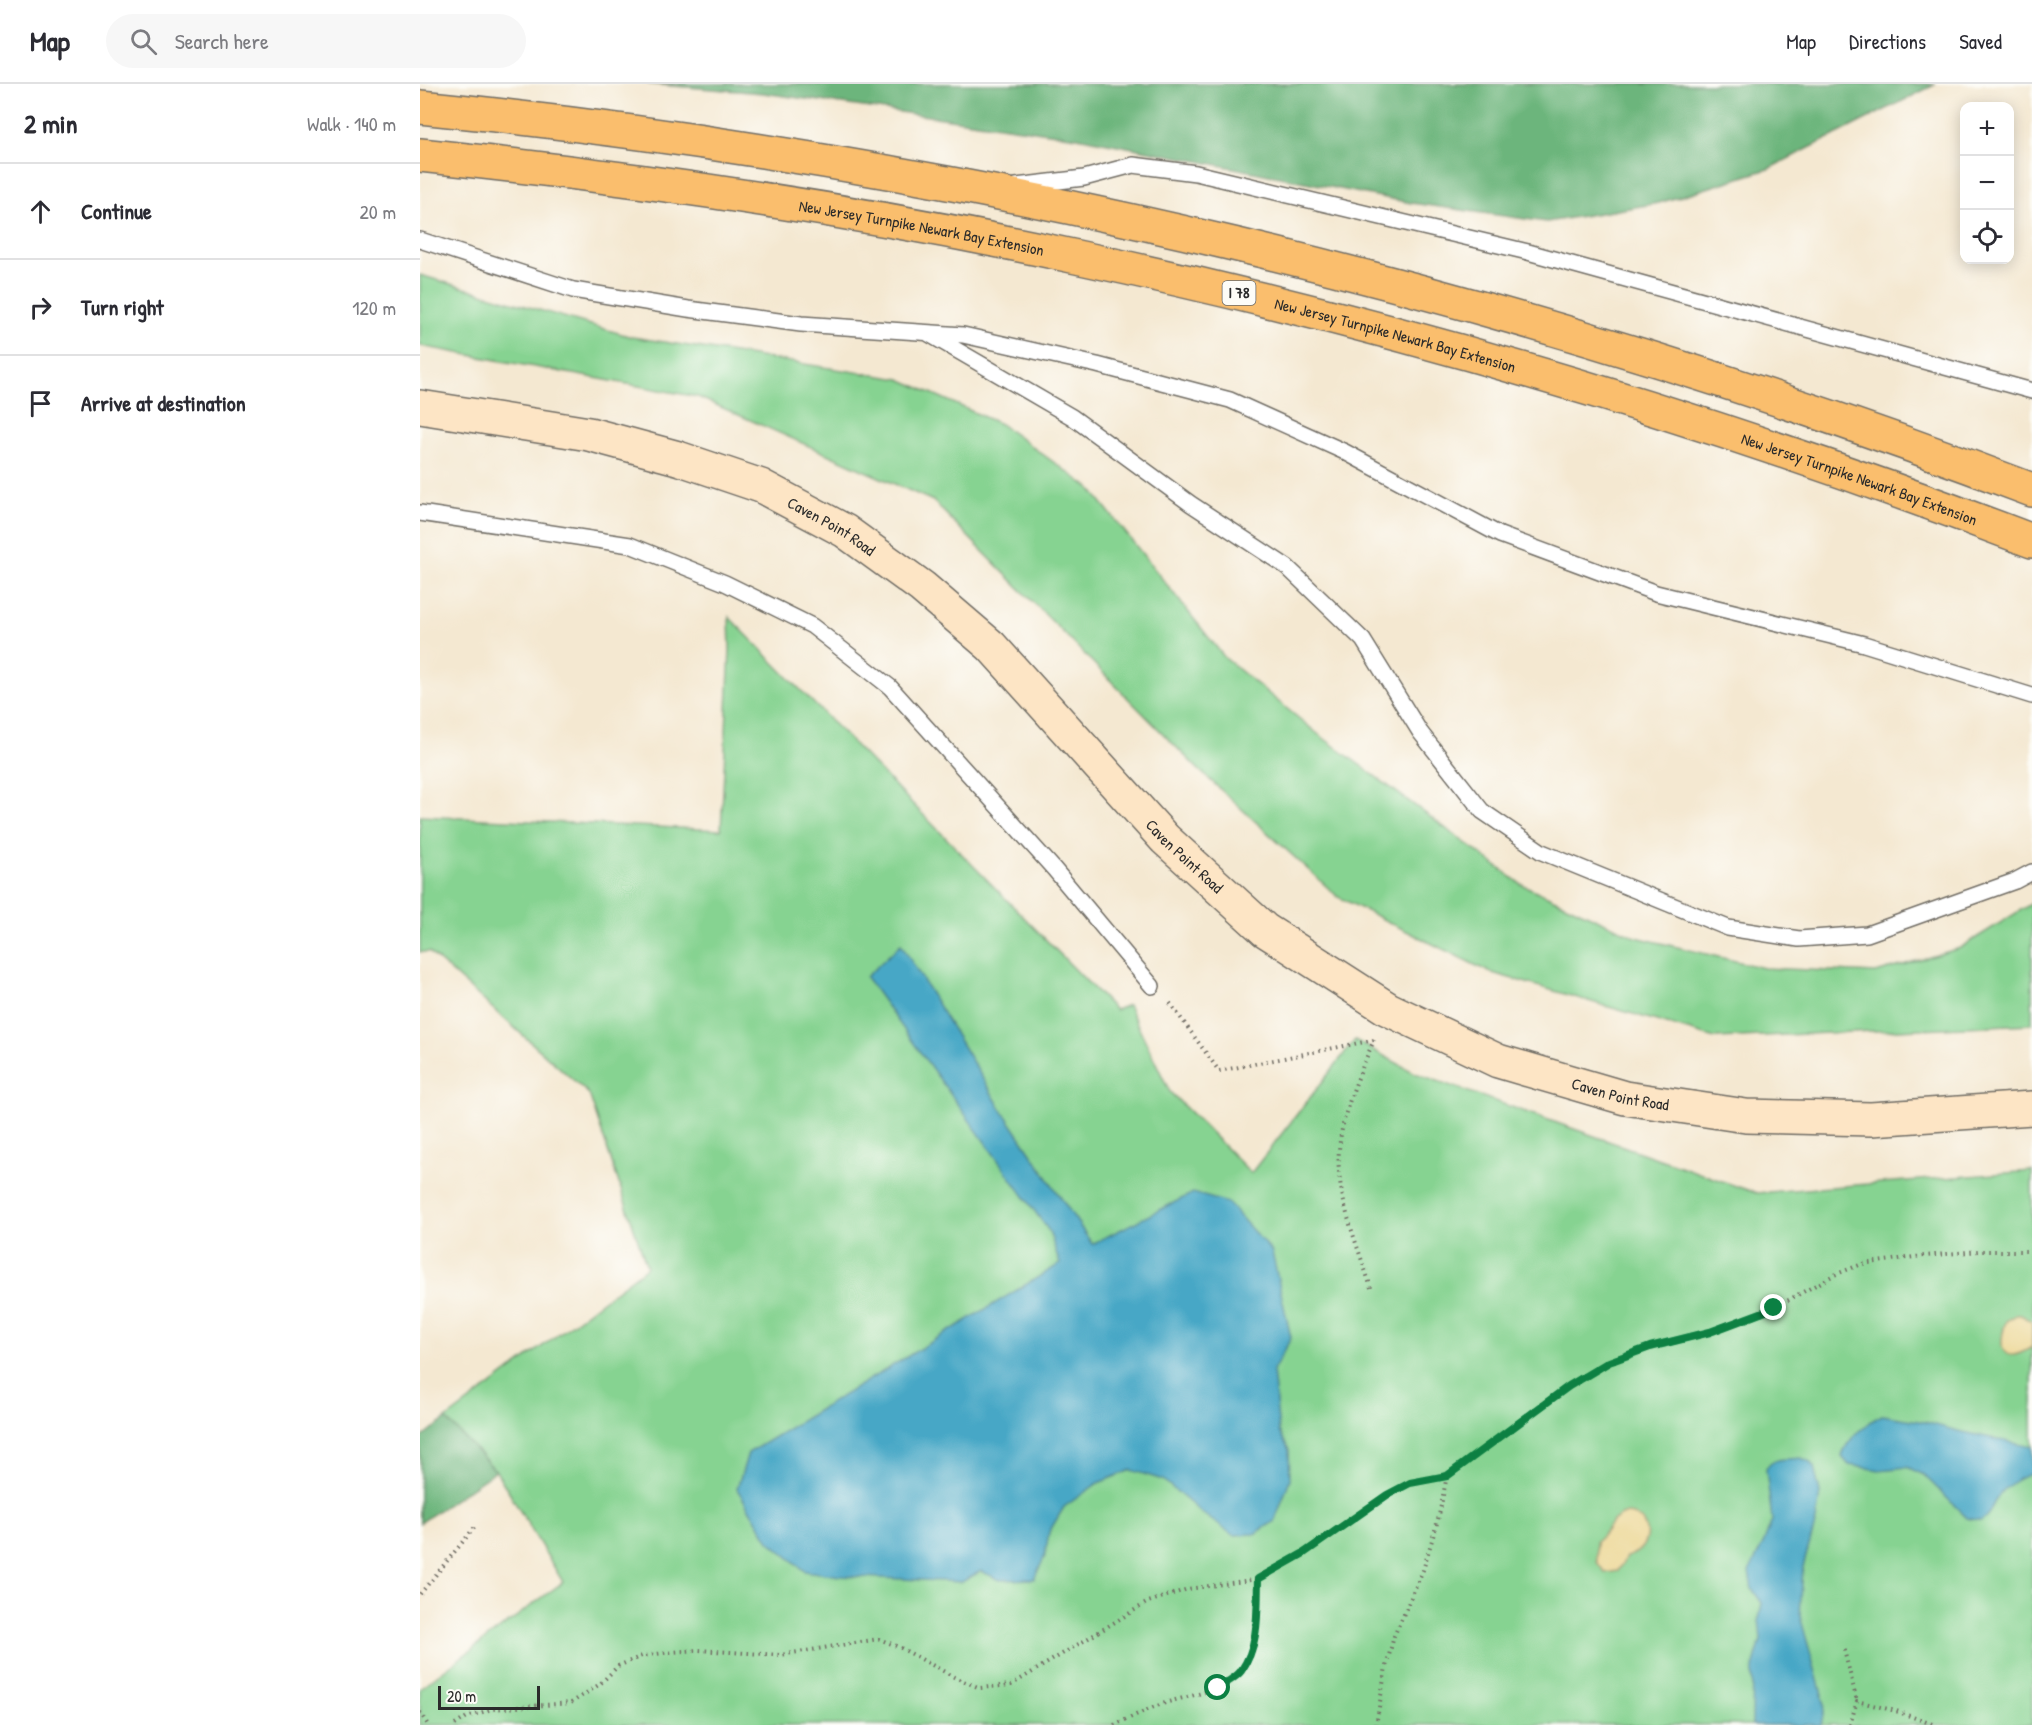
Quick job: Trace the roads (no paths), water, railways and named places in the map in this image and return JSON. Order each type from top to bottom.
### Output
[{"type":"highway","points":[[420,107],[681,139],[832,162],[986,190],[1131,220],[1269,253],[1499,313],[1645,356],[1788,402],[2032,490]]},
{"type":"highway","name":"New Jersey Turnpike Newark Bay Extension","points":[[420,155],[612,177],[842,212],[1070,255],[1222,289],[1446,347],[1606,393],[1815,461],[2032,541]]},
{"type":"street","name":"Caven Point Road","points":[[420,407],[589,434],[678,458],[761,486],[845,531],[922,587],[991,646],[1165,839],[1265,930],[1388,1009],[1498,1061],[1625,1098],[1746,1116],[1871,1119],[2032,1108]]},
{"type":"lane","points":[[986,190],[1084,178],[1133,165],[1196,172],[1528,252],[2032,391]]},
{"type":"lane","points":[[420,240],[573,290],[688,309],[801,324],[974,338],[1230,400],[1345,452],[1500,535],[1645,589],[1864,644],[2032,696]]},
{"type":"lane","points":[[926,333],[1072,417],[1191,504],[1287,567],[1363,640],[1420,732],[1482,811],[1542,852],[1728,928],[1799,939],[1867,934],[2005,885],[2032,872]]},
{"type":"lane","points":[[420,513],[630,545],[725,583],[812,626],[890,687],[1054,869],[1152,986]]},
{"type":"water","points":[[901,944],[1000,1107],[1092,1244],[1193,1193],[1228,1203],[1272,1252],[1291,1338],[1273,1371],[1279,1431],[1289,1450],[1290,1479],[1275,1521],[1255,1534],[1233,1535],[1203,1514],[1163,1480],[1131,1470],[1098,1483],[1064,1507],[1049,1532],[1045,1556],[1034,1579],[1000,1580],[981,1571],[962,1582],[840,1576],[805,1571],[769,1541],[737,1489],[748,1453],[1060,1264],[1049,1231],[866,977]]},
{"type":"water","points":[[1882,1415],[1925,1422],[2032,1447],[2032,1474],[2017,1480],[2004,1490],[1981,1521],[1967,1518],[1924,1475],[1907,1467],[1880,1470],[1849,1465],[1842,1457],[1852,1438]]},
{"type":"water","points":[[1801,1458],[1809,1461],[1814,1467],[1820,1493],[1816,1521],[1803,1567],[1800,1616],[1825,1705],[1821,1725],[1752,1725],[1753,1668],[1761,1640],[1759,1619],[1762,1603],[1752,1589],[1749,1572],[1772,1520],[1766,1469],[1777,1460]]}]
